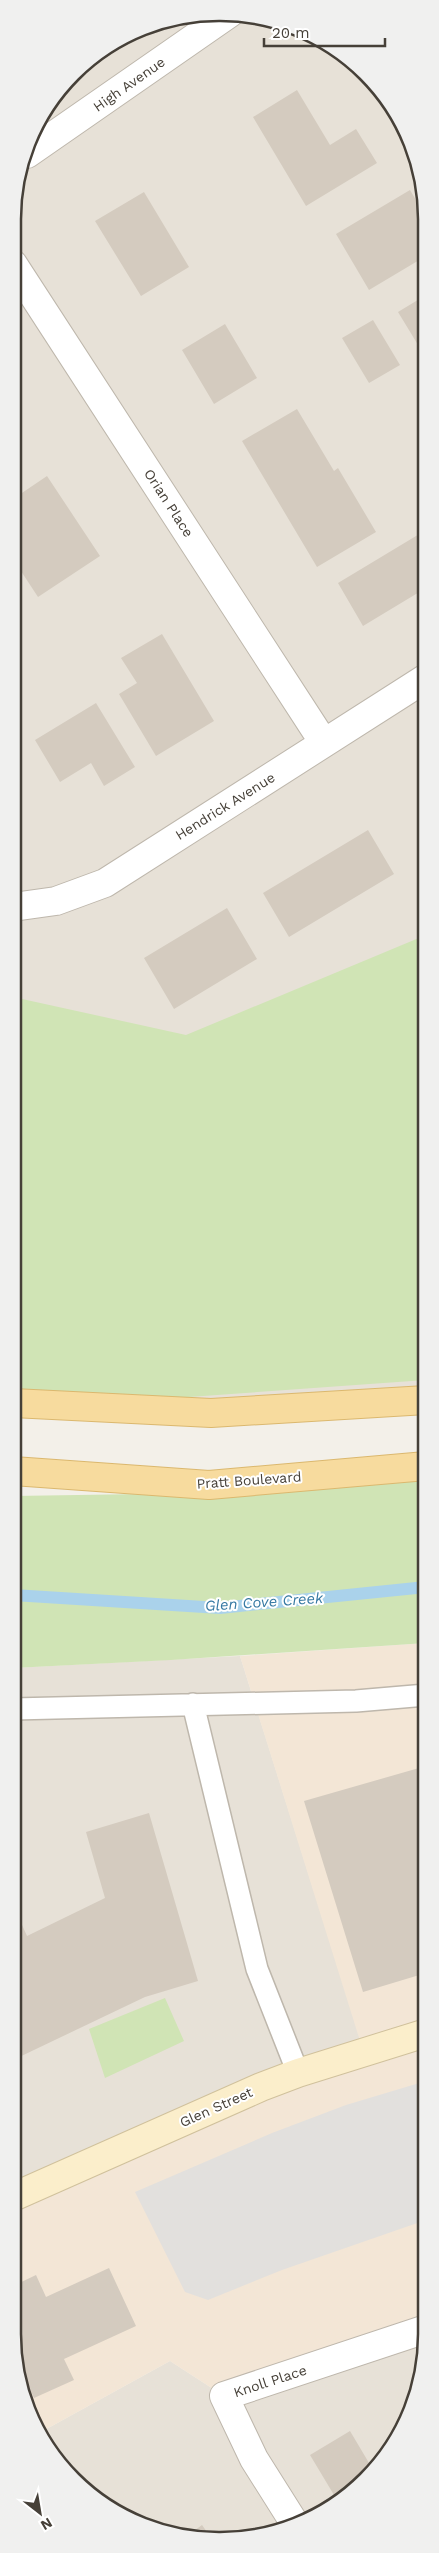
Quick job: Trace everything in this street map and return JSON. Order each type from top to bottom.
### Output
[{"type":"main road","points":[[21,1403],[211,1413],[418,1400]]},
{"type":"main road","name":"Pratt Boulevard","points":[[21,1472],[209,1485],[418,1467]]},
{"type":"main road","name":"Glen Street","points":[[21,2193],[298,2073],[418,2035]]},
{"type":"street","name":"High Avenue","points":[[34,149],[218,21]]},
{"type":"street","name":"Orian Place","points":[[21,276],[324,743]]},
{"type":"street","name":"Hendrick Avenue","points":[[21,905],[56,901],[105,883],[418,683]]},
{"type":"street","name":"Knoll Place","points":[[291,2518],[254,2459],[224,2396],[418,2332]]},
{"type":"lane","points":[[21,1709],[356,1701],[418,1696]]},
{"type":"lane","points":[[193,1704],[257,1969],[298,2073]]},
{"type":"shaded area","points":[[220,21],[258,25],[295,36],[319,48],[350,70],[369,89],[391,120],[403,144],[411,168],[416,194],[418,220],[418,1400],[211,1413],[21,1287],[21,220],[25,181],[36,144],[55,109],[79,79],[109,55],[144,36],[181,25]]},
{"type":"shaded area","points":[[418,1644],[418,2332],[224,2396],[170,2361],[46,2429],[36,2409],[28,2385],[23,2359],[21,2334],[21,2204],[365,2057],[240,1656]]},
{"type":"shaded area","points":[[240,1656],[366,2057],[21,2204],[21,1668]]},
{"type":"shaded area","points":[[418,2083],[418,2223],[282,2270],[208,2300],[185,2292],[135,2192],[272,2133],[346,2105]]},
{"type":"shaded area","points":[[418,2332],[414,2372],[403,2409],[391,2433],[377,2454],[360,2474],[330,2498],[295,2517],[271,2525],[220,2532],[181,2528],[144,2517],[120,2505],[89,2483],[62,2454],[46,2429],[170,2361],[224,2396]]},
{"type":"green space","points":[[418,938],[418,1381],[161,1399],[21,1390],[21,999],[186,1035]]},
{"type":"green space","points":[[418,1473],[418,1644],[21,1668],[21,1496],[207,1493]]},
{"type":"green space","points":[[165,1998],[184,2041],[105,2078],[89,2029]]},
{"type":"building","points":[[297,90],[330,145],[356,129],[377,163],[306,206],[253,117]]},
{"type":"building","points":[[410,190],[417,201],[418,261],[369,290],[336,234]]},
{"type":"building","points":[[144,192],[189,267],[141,296],[95,221]]},
{"type":"building","points":[[418,300],[418,345],[398,312]]},
{"type":"building","points":[[373,320],[400,365],[369,383],[342,338]]},
{"type":"building","points":[[225,324],[257,378],[214,404],[182,350]]},
{"type":"building","points":[[297,409],[334,471],[338,468],[376,532],[317,567],[242,441]]},
{"type":"building","points":[[47,476],[100,556],[38,597],[21,571],[21,494]]},
{"type":"building","points":[[418,535],[418,593],[363,626],[338,583]]},
{"type":"building","points":[[162,634],[214,721],[156,756],[119,694],[137,683],[121,658]]},
{"type":"building","points":[[96,703],[135,767],[104,786],[91,763],[60,782],[35,740]]},
{"type":"building","points":[[368,830],[394,874],[289,937],[263,893]]},
{"type":"building","points":[[227,908],[257,959],[174,1009],[144,958]]},
{"type":"building","points":[[418,1768],[418,1975],[363,1992],[304,1801]]},
{"type":"building","points":[[149,1813],[198,1981],[145,1997],[21,2056],[21,1923],[27,1936],[105,1898],[86,1832]]},
{"type":"building","points":[[109,2268],[136,2326],[64,2359],[74,2380],[34,2398],[28,2385],[23,2359],[21,2282],[36,2275],[46,2297]]},
{"type":"building","points":[[350,2431],[369,2464],[350,2483],[334,2495],[310,2455]]},
{"type":"building","points":[[202,2525],[206,2531],[195,2530]]},
{"type":"waterway","name":"Glen Cove Creek","points":[[21,1596],[220,1608],[418,1588]]}]
